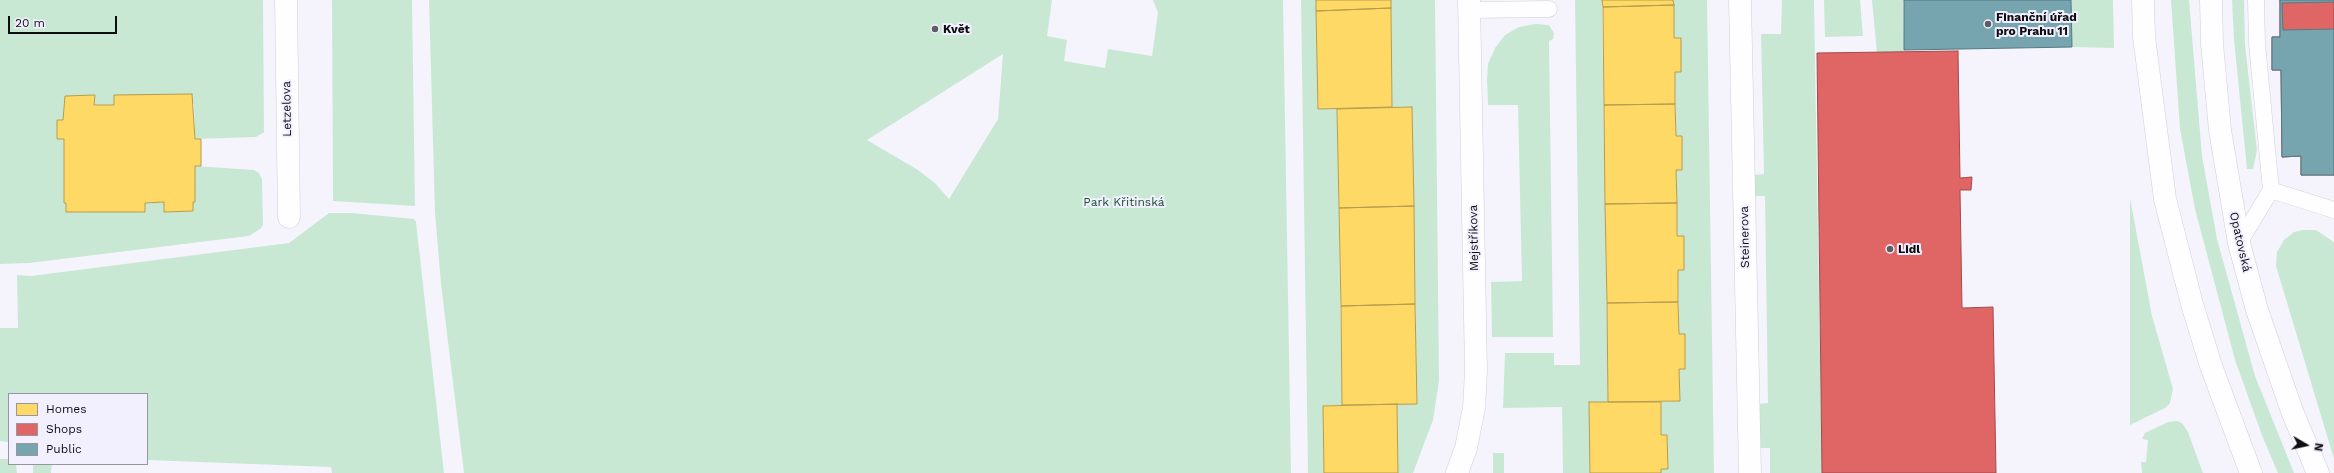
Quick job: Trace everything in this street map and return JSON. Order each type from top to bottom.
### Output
[{"type":"street","name":"Letzelova","points":[[286,0],[289,217]]},
{"type":"street","name":"Steinerova","points":[[1740,0],[1750,473]]},
{"type":"street","points":[[2143,0],[2144,37],[2165,199],[2192,304],[2211,366],[2251,473]]},
{"type":"street","name":"Opatovská","points":[[2211,0],[2212,44],[2220,130],[2239,243],[2257,310],[2292,411],[2318,473]]},
{"type":"street","name":"Mejstříkova","points":[[1457,473],[1466,448],[1474,408],[1476,371],[1469,5]]},
{"type":"lane","points":[[2239,243],[2271,190],[2257,44],[2256,0]]},
{"type":"lane","points":[[1469,5],[1549,9]]},
{"type":"lane","points":[[2271,190],[2334,210]]},
{"type":"green space","points":[[0,0],[263,0],[264,132],[256,137],[195,139],[194,104],[114,95],[114,105],[94,105],[94,95],[65,96],[63,120],[57,120],[57,139],[64,139],[64,203],[66,203],[66,212],[145,212],[145,203],[164,202],[164,212],[193,211],[193,202],[195,202],[195,166],[254,170],[259,173],[262,179],[263,225],[260,229],[249,236],[29,263],[0,264]]},
{"type":"green space","points":[[332,0],[412,0],[415,206],[333,201]]},
{"type":"green space","name":"Park Křitinská","points":[[429,0],[1052,0],[1047,36],[1067,40],[1064,61],[1105,68],[1108,49],[1152,56],[1158,13],[1153,0],[1283,0],[1291,473],[464,473],[441,284],[435,213]],"holes":[[[1003,54],[998,119],[949,199],[935,183],[918,170],[867,140]]]},
{"type":"green space","points":[[1301,0],[1316,0],[1318,109],[1337,109],[1342,405],[1323,406],[1324,473],[1308,473]]},
{"type":"green space","points":[[1391,0],[1435,0],[1439,381],[1433,420],[1413,473],[1398,473],[1397,404],[1417,403],[1412,107],[1392,107]]},
{"type":"green space","points":[[1575,0],[1602,0],[1608,402],[1589,402],[1590,473],[1563,473],[1562,407],[1503,408],[1505,353],[1554,353],[1554,365],[1580,365]]},
{"type":"green space","points":[[1673,0],[1707,0],[1714,473],[1661,473],[1661,469],[1668,469],[1667,435],[1661,435],[1661,402],[1680,401],[1679,369],[1685,368],[1685,334],[1679,334],[1678,270],[1684,270],[1684,236],[1677,236],[1676,170],[1682,170],[1682,136],[1676,136],[1675,72],[1681,71],[1681,38],[1674,38]]},
{"type":"green space","points":[[1782,0],[1814,0],[1822,473],[1770,473],[1770,448],[1758,448],[1757,404],[1768,403],[1765,196],[1755,196],[1754,175],[1764,174],[1761,34],[1781,34]]},
{"type":"green space","points":[[1824,0],[1860,0],[1863,36],[1825,37]]},
{"type":"green space","points":[[1872,0],[1903,0],[1904,52],[1877,53]]},
{"type":"green space","points":[[2071,0],[2113,0],[2114,48],[2072,47]]},
{"type":"green space","points":[[2171,0],[2189,0],[2202,156],[2217,239],[2255,376],[2294,473],[2278,473],[2263,438],[2235,360],[2195,209],[2180,129]]},
{"type":"green space","points":[[2232,0],[2244,0],[2245,45],[2257,150],[2253,169],[2247,169],[2234,40]]},
{"type":"green space","points":[[1535,24],[1549,25],[1554,33],[1553,39],[1549,41],[1553,337],[1492,337],[1491,282],[1522,281],[1518,105],[1488,105],[1488,64],[1495,48],[1505,35],[1519,27]]},
{"type":"green space","points":[[2130,198],[2152,316],[2173,389],[2170,403],[2165,408],[2130,425]]},
{"type":"green space","points":[[329,213],[352,213],[414,219],[416,222],[444,473],[332,473],[331,467],[148,460],[148,393],[8,393],[8,442],[0,441],[0,328],[18,328],[17,275],[31,276],[289,243]]},
{"type":"green space","points":[[2316,230],[2334,242],[2334,459],[2276,266],[2277,252],[2284,240],[2294,232]]},
{"type":"green space","points":[[2177,421],[2182,423],[2188,432],[2203,473],[2142,473],[2141,462],[2146,462],[2148,440],[2142,439],[2145,433],[2168,422]]},
{"type":"green space","points":[[1493,453],[1504,453],[1504,473],[1493,473]]},
{"type":"green space","points":[[0,459],[8,459],[8,465],[16,465],[17,473],[0,473]]},
{"type":"green space","points":[[33,465],[52,465],[51,473],[33,473]]},
{"type":"building: Homes","points":[[1316,0],[1391,0],[1391,8],[1316,11]]},
{"type":"building: Homes","points":[[1602,0],[1673,0],[1674,5],[1603,7]]},
{"type":"building: Homes","points":[[1674,5],[1674,38],[1681,38],[1681,72],[1675,72],[1675,104],[1604,105],[1603,7]]},
{"type":"building: Homes","points":[[1391,8],[1392,107],[1318,109],[1316,11]]},
{"type":"building: Homes","points":[[192,94],[195,139],[201,139],[201,166],[195,166],[195,202],[193,202],[193,211],[164,212],[164,202],[145,203],[145,212],[66,212],[66,203],[64,203],[64,139],[57,139],[57,120],[63,120],[65,96],[95,95],[94,105],[114,105],[114,95]]},
{"type":"building: Homes","points":[[1675,104],[1676,136],[1682,136],[1682,170],[1676,170],[1677,203],[1605,204],[1604,105]]},
{"type":"building: Homes","points":[[1412,107],[1414,206],[1339,208],[1337,109]]},
{"type":"building: Homes","points":[[1677,203],[1677,236],[1684,236],[1684,270],[1678,270],[1678,302],[1607,303],[1605,204]]},
{"type":"building: Homes","points":[[1414,206],[1415,304],[1341,306],[1339,208]]},
{"type":"building: Homes","points":[[1678,302],[1679,334],[1685,334],[1685,369],[1679,369],[1680,401],[1608,402],[1607,303]]},
{"type":"building: Homes","points":[[1415,304],[1417,404],[1342,405],[1341,306]]},
{"type":"building: Homes","points":[[1589,402],[1661,402],[1661,435],[1667,435],[1668,469],[1661,469],[1661,473],[1590,473]]},
{"type":"building: Homes","points":[[1397,404],[1398,473],[1324,473],[1323,406]]},
{"type":"building: Shops","points":[[2280,0],[2334,0],[2334,175],[2301,175],[2301,156],[2282,157],[2281,70],[2272,70],[2272,37],[2280,37]]},
{"type":"building: Shops","name":"Lidl","points":[[1958,51],[1960,178],[1972,177],[1971,190],[1960,190],[1962,308],[1993,307],[1996,473],[1822,473],[1817,53]]},
{"type":"building: Public","name":"Finanční úřad pro Prahu 11","points":[[1904,0],[2071,0],[2072,47],[1904,50]]},
{"type":"building: Public","points":[[2280,0],[2334,0],[2334,2],[2282,3],[2283,30],[2334,29],[2334,175],[2301,175],[2301,156],[2282,157],[2281,70],[2272,70],[2272,37],[2280,37]]},
{"type":"place","name":"Finanční úřad pro Prahu 11","points":[[1988,24]]},
{"type":"place","name":"Květ","points":[[935,29]]},
{"type":"place","name":"Lidl","points":[[1890,249]]}]
